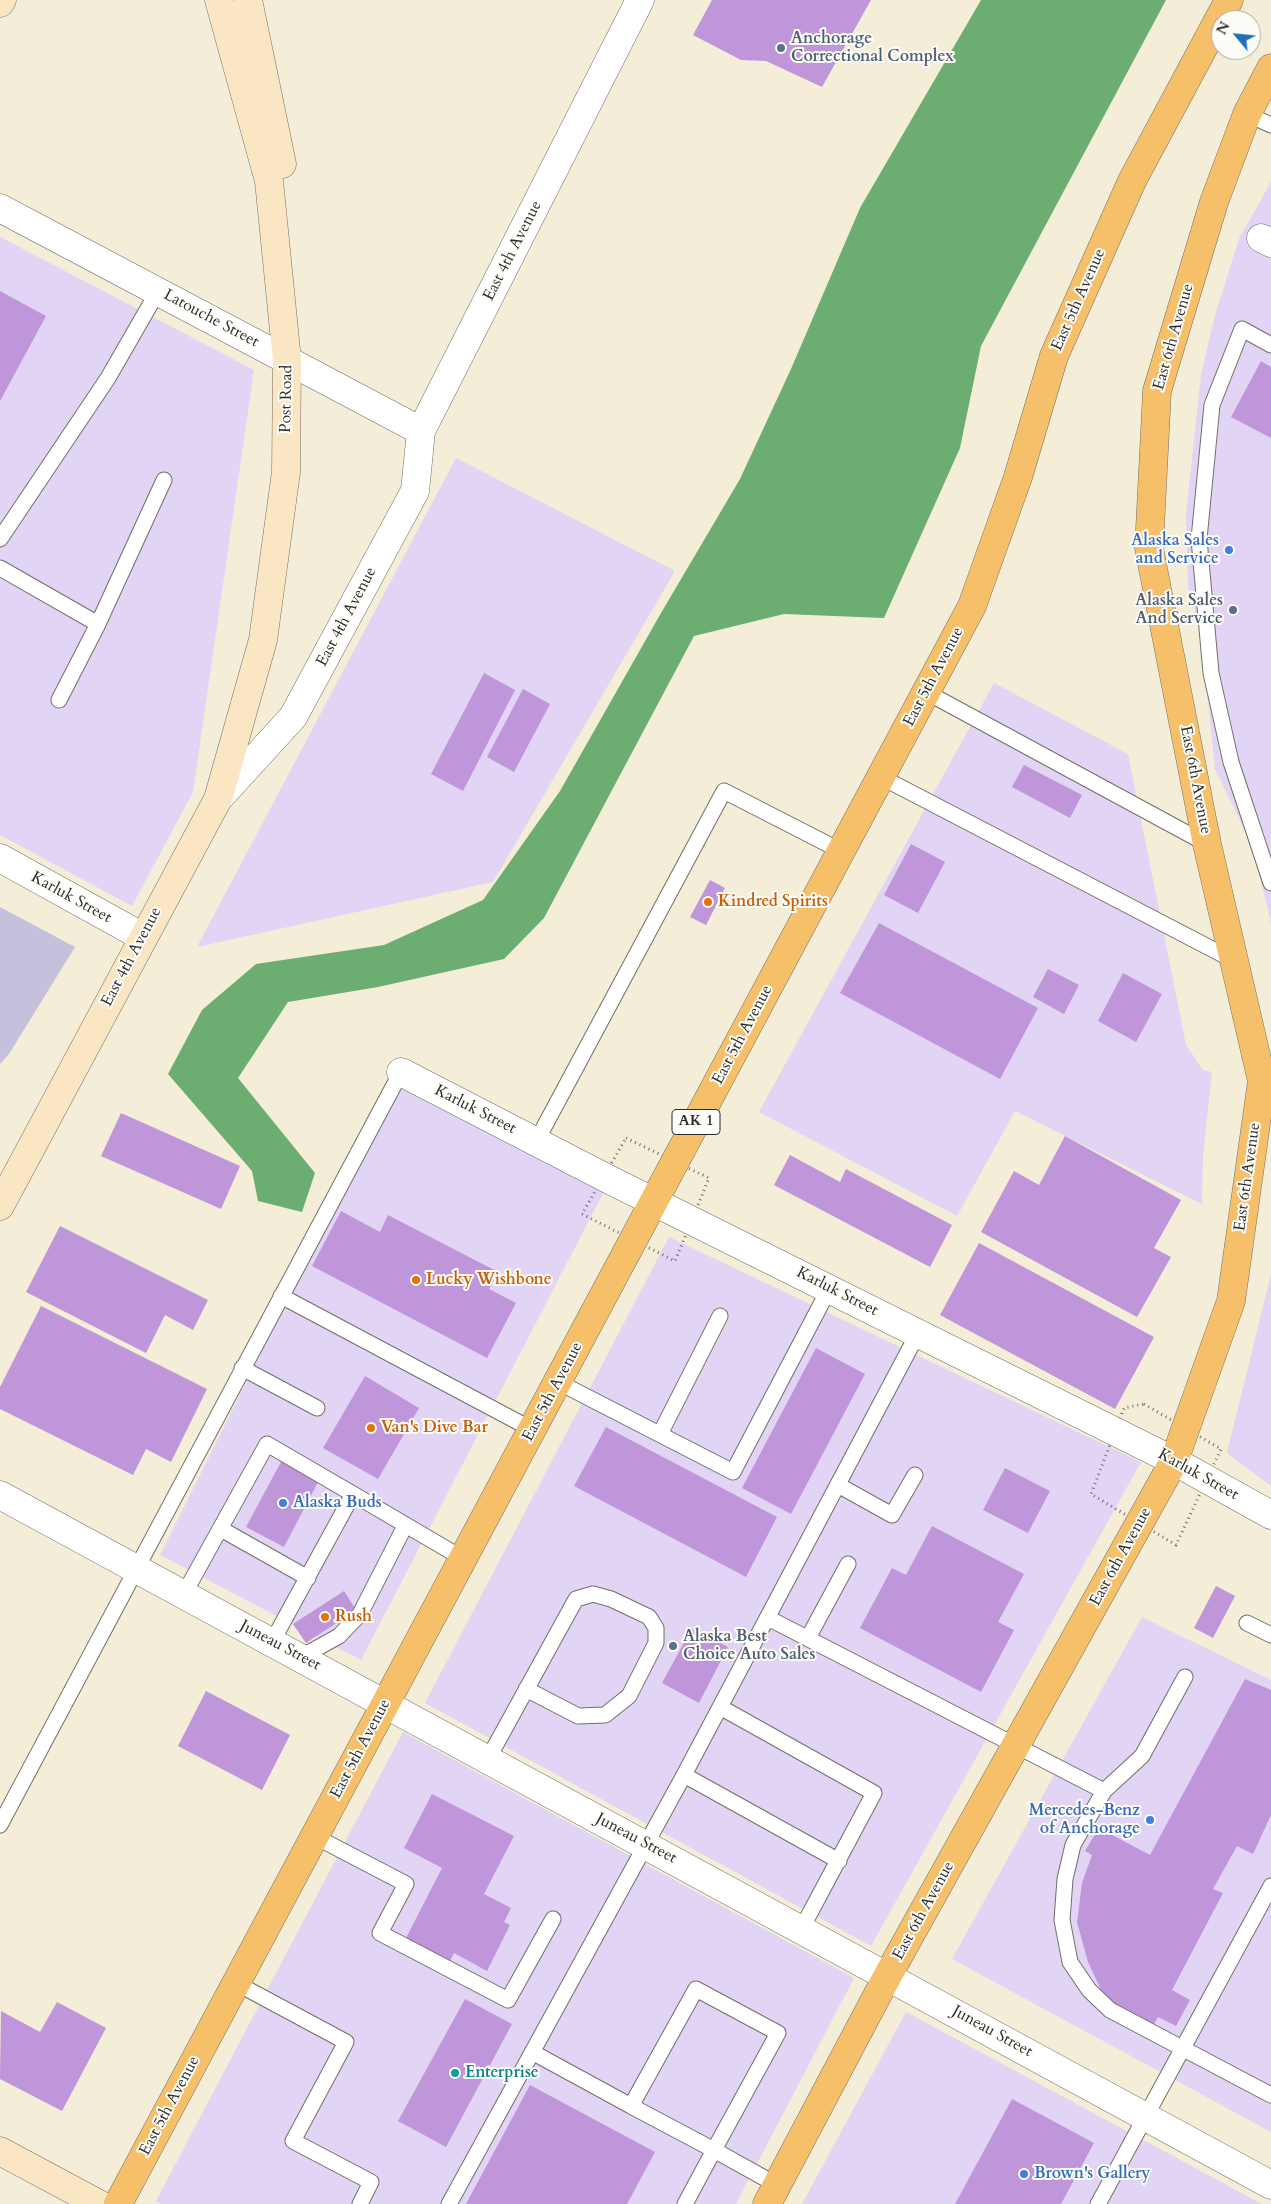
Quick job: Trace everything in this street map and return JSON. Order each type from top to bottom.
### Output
[{"type":"highway","name":"East 5th Avenue","points":[[118,2204],[972,606],[1018,477],[1054,356],[1132,181],[1229,0]]},
{"type":"highway","name":"East 6th Avenue","points":[[772,2194],[888,1975],[1174,1461],[1231,1301],[1262,1081],[1208,844],[1149,548],[1157,391],[1214,202],[1247,114],[1271,68]]},
{"type":"main road","name":"Post Road","points":[[218,798],[263,640],[286,472],[288,360],[270,181],[219,0]]},
{"type":"main road","points":[[248,0],[286,184],[288,360]]},
{"type":"main road","name":"East 4th Avenue","points":[[0,1206],[218,798]]},
{"type":"main road","points":[[0,2151],[99,2204]]},
{"type":"street","name":"East 4th Avenue","points":[[218,798],[293,717],[415,491],[421,431],[640,0]]},
{"type":"street","name":"Latouche Street","points":[[0,208],[421,431]]},
{"type":"street","name":"Karluk Street","points":[[0,858],[143,937]]},
{"type":"street","name":"Karluk Street","points":[[401,1072],[536,1142],[1174,1461],[1271,1515]]},
{"type":"street","name":"Juneau Street","points":[[0,1495],[802,1928],[1271,2185]]},
{"type":"lane","points":[[1247,114],[1271,125]]},
{"type":"lane","points":[[0,539],[108,378],[158,291]]},
{"type":"lane","points":[[1271,345],[1242,329],[1212,405],[1199,539],[1211,673],[1231,762],[1271,883]]},
{"type":"lane","points":[[59,700],[98,624],[164,480]]},
{"type":"lane","points":[[0,568],[98,624]]},
{"type":"lane","points":[[926,692],[1208,844]]},
{"type":"lane","points":[[881,777],[1235,961]]},
{"type":"lane","points":[[536,1142],[724,791],[841,851]]},
{"type":"lane","points":[[0,1825],[401,1072]]},
{"type":"lane","points":[[558,1382],[733,1472],[829,1288]]},
{"type":"lane","points":[[281,1296],[533,1430]]},
{"type":"lane","points":[[660,1434],[720,1316]]},
{"type":"lane","points":[[449,2204],[684,1775],[918,1333]]},
{"type":"lane","points":[[242,1368],[317,1408]]},
{"type":"lane","points":[[184,1594],[267,1444],[462,1558]]},
{"type":"lane","points":[[838,1485],[892,1515],[915,1475]]},
{"type":"lane","points":[[272,1642],[353,1494]]},
{"type":"lane","points":[[301,1658],[339,1636],[360,1614],[405,1526]]},
{"type":"lane","points":[[221,1530],[308,1578]]},
{"type":"lane","points":[[808,1638],[848,1564]]},
{"type":"lane","points":[[488,1759],[526,1689],[576,1599],[593,1594],[612,1599],[648,1618],[656,1628],[656,1644],[629,1696],[605,1715],[578,1716],[526,1689]]},
{"type":"lane","points":[[768,1618],[1016,1744],[1104,1791]]},
{"type":"lane","points":[[1247,1623],[1271,1635]]},
{"type":"lane","points":[[1185,1677],[1142,1756],[1104,1791],[1073,1844],[1065,1879],[1062,1920],[1070,1962],[1089,1990],[1110,2010],[1271,2095]]},
{"type":"lane","points":[[720,1707],[874,1793],[802,1928]]},
{"type":"lane","points":[[684,1775],[839,1861]]},
{"type":"lane","points":[[314,1836],[406,1884],[380,1933],[508,2000],[552,1919]]},
{"type":"lane","points":[[1098,2204],[1271,1886]]},
{"type":"lane","points":[[236,1983],[346,2042],[294,2140],[371,2182],[360,2204]]},
{"type":"lane","points":[[631,2106],[696,1989],[778,2033],[685,2204]]},
{"type":"lane","points":[[532,2052],[714,2150],[772,2194]]},
{"type":"shaded area","name":"Alaska Sales and Service","points":[[1271,182],[1271,923],[1252,845],[1215,769],[1201,634],[1188,586],[1186,514],[1201,375],[1215,315],[1239,239]]},
{"type":"shaded area","points":[[0,237],[254,370],[193,792],[132,906],[0,835]]},
{"type":"shaded area","points":[[456,458],[675,571],[493,882],[197,947]]},
{"type":"shaded area","points":[[994,683],[1128,754],[1186,1045],[1203,1070],[1212,1072],[1203,1156],[1202,1204],[1015,1111],[957,1216],[759,1112]]},
{"type":"shaded area","points":[[0,907],[75,947],[9,1054],[0,1064]]},
{"type":"shaded area","points":[[401,1072],[610,1180],[361,1660],[160,1555]]},
{"type":"shaded area","points":[[669,1237],[1141,1462],[871,1946],[425,1703]]},
{"type":"shaded area","points":[[1271,1274],[1271,1486],[1227,1453]]},
{"type":"shaded area","name":"Mercedes-Benz of Anchorage","points":[[1142,1617],[1271,1680],[1271,2132],[952,1959]]},
{"type":"shaded area","points":[[403,1732],[854,1978],[736,2204],[161,2204],[156,2201]]},
{"type":"shaded area","points":[[906,2012],[1262,2204],[802,2204]]},
{"type":"green space","points":[[981,0],[1166,0],[981,346],[960,448],[884,618],[784,614],[694,636],[544,918],[504,959],[378,987],[288,1002],[238,1078],[315,1173],[302,1212],[258,1201],[252,1171],[168,1074],[202,1010],[256,964],[384,945],[483,900],[560,791],[740,479],[791,369],[860,208]]},
{"type":"building","name":"Anchorage Correctional Complex","points":[[712,0],[871,0],[822,87],[766,61],[741,60],[693,35]]},
{"type":"building","points":[[0,291],[46,316],[0,401]]},
{"type":"building","points":[[1261,361],[1271,367],[1271,438],[1231,417]]},
{"type":"building","points":[[484,673],[515,690],[463,791],[431,774]]},
{"type":"building","points":[[523,689],[550,704],[514,772],[487,757]]},
{"type":"building","points":[[1024,765],[1082,795],[1070,818],[1012,787]]},
{"type":"building","points":[[911,844],[945,862],[918,913],[884,895]]},
{"type":"building","name":"Kindred Spirits","points":[[710,880],[725,888],[706,925],[690,917]]},
{"type":"building","points":[[879,923],[1038,1008],[1000,1079],[840,993]]},
{"type":"building","points":[[1048,969],[1079,985],[1064,1014],[1033,997]]},
{"type":"building","points":[[1123,973],[1162,994],[1136,1042],[1098,1021]]},
{"type":"building","points":[[121,1113],[240,1166],[221,1209],[101,1156]]},
{"type":"building","points":[[1065,1136],[1181,1200],[1154,1248],[1171,1257],[1137,1317],[981,1232],[1014,1171],[1039,1185]]},
{"type":"building","points":[[790,1155],[840,1182],[846,1169],[952,1225],[930,1267],[774,1185]]},
{"type":"building","name":"Lucky Wishbone","points":[[341,1211],[380,1232],[388,1215],[498,1272],[489,1289],[516,1303],[487,1358],[312,1266]]},
{"type":"building","points":[[60,1226],[208,1300],[193,1330],[165,1315],[146,1353],[26,1292]]},
{"type":"building","points":[[979,1243],[1154,1337],[1115,1409],[940,1315]]},
{"type":"building","points":[[41,1306],[207,1389],[171,1462],[146,1449],[133,1475],[0,1409],[0,1387]]},
{"type":"building","points":[[816,1348],[865,1374],[791,1514],[742,1488]]},
{"type":"building","name":"Van's Dive Bar","points":[[365,1376],[419,1408],[378,1479],[323,1448]]},
{"type":"building","points":[[606,1427],[777,1517],[746,1577],[574,1486]]},
{"type":"building","name":"Alaska Buds","points":[[282,1460],[319,1480],[284,1547],[246,1527]]},
{"type":"building","points":[[1005,1468],[1050,1491],[1028,1533],[983,1510]]},
{"type":"building","points":[[932,1526],[1024,1574],[998,1622],[1014,1630],[981,1692],[860,1628],[892,1568],[906,1575]]},
{"type":"building","points":[[1216,1586],[1235,1596],[1213,1638],[1194,1628]]},
{"type":"building","name":"Rush","points":[[344,1591],[356,1610],[306,1643],[293,1624]]},
{"type":"building","points":[[692,1628],[728,1647],[699,1703],[662,1683]]},
{"type":"building","points":[[1245,1679],[1271,1690],[1271,1815],[1253,1854],[1237,1846],[1213,1889],[1223,1893],[1172,1990],[1190,2000],[1176,2026],[1158,2017],[1152,2028],[1125,2015],[1103,1994],[1088,1962],[1077,1922],[1082,1883],[1092,1855],[1085,1851],[1099,1828],[1150,1855]]},
{"type":"building","points":[[206,1691],[290,1735],[262,1790],[178,1746]]},
{"type":"building","points":[[432,1794],[514,1836],[484,1894],[511,1908],[504,1922],[510,1925],[487,1971],[454,1953],[450,1961],[406,1938],[442,1868],[404,1848]]},
{"type":"building","name":"Enterprise","points":[[465,1999],[512,2024],[446,2147],[398,2121]]},
{"type":"building","points":[[57,2002],[106,2028],[62,2111],[0,2079],[1,2011],[40,2032]]},
{"type":"building","points":[[530,2085],[655,2152],[627,2204],[466,2204]]},
{"type":"building","name":"Brown's Gallery","points":[[1012,2099],[1094,2143],[1061,2204],[955,2204]]},
{"type":"place","name":"Anchorage Correctional Complex","points":[[781,48]]},
{"type":"place","name":"Alaska Sales and Service","points":[[1229,550]]},
{"type":"place","name":"Alaska Sales And Service","points":[[1233,610]]},
{"type":"place","name":"Kindred Spirits","points":[[708,902]]},
{"type":"place","name":"Lucky Wishbone","points":[[416,1280]]},
{"type":"place","name":"Van's Dive Bar","points":[[371,1428]]},
{"type":"place","name":"Alaska Buds","points":[[283,1503]]},
{"type":"place","name":"Rush","points":[[325,1617]]},
{"type":"place","name":"Alaska Best Choice Auto Sales","points":[[673,1646]]},
{"type":"place","name":"Mercedes-Benz of Anchorage","points":[[1150,1820]]},
{"type":"place","name":"Enterprise","points":[[455,2073]]},
{"type":"place","name":"Brown's Gallery","points":[[1024,2174]]}]
